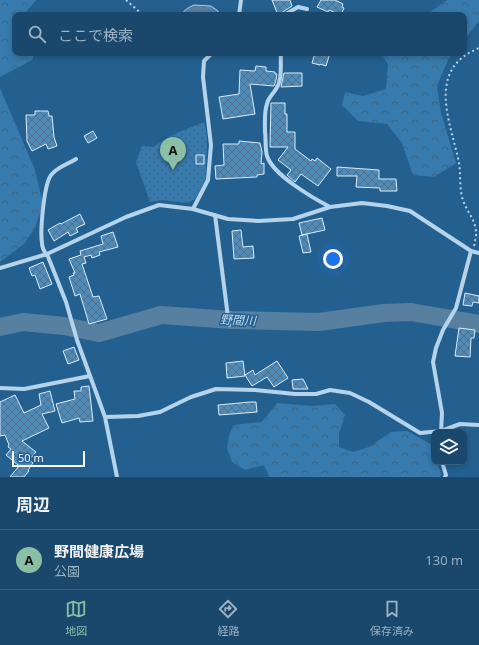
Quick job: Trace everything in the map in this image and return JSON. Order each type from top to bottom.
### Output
[{"type":"street","points":[[239,12],[241,0]]},
{"type":"street","points":[[289,12],[298,7],[307,9]]},
{"type":"street","points":[[193,209],[208,180],[211,145],[203,77],[204,61],[209,56]]},
{"type":"street","points":[[281,56],[280,80],[266,105],[266,155],[280,173],[293,184],[316,200],[330,207]]},
{"type":"street","points":[[76,159],[51,174],[48,179],[44,191],[41,236],[42,244],[66,302],[105,417],[117,477]]},
{"type":"street","points":[[0,268],[46,254],[126,217],[159,205],[193,209],[228,218],[258,221],[293,219],[330,207],[362,203],[387,206],[410,211],[471,251],[479,253]]},
{"type":"street","points":[[215,215],[229,325]]},
{"type":"street","points":[[441,429],[442,413],[433,362],[436,348],[443,330],[456,308],[471,251]]},
{"type":"street","points":[[0,388],[24,389],[90,376]]},
{"type":"street","points":[[105,417],[138,416],[160,412],[191,397],[216,390],[255,390],[295,394],[316,394],[330,390],[350,393],[369,402],[420,433],[431,432]]},
{"type":"street","points":[[448,429],[460,424],[479,425]]},
{"type":"street","points":[[443,465],[446,475],[445,477]]},
{"type":"path","points":[[126,0],[140,12]]},
{"type":"path","points":[[467,54],[479,48]]},
{"type":"path","points":[[465,56],[452,68],[445,86],[445,98],[453,142],[459,164],[462,198],[474,220],[476,230],[475,244],[471,251]]},
{"type":"green space","points":[[0,0],[36,0],[26,12],[12,12],[12,56],[34,56],[32,60],[0,77]]},
{"type":"green space","points":[[447,0],[479,0],[479,21],[467,36],[467,12],[430,12]]},
{"type":"green space","points":[[383,56],[451,56],[448,60],[437,86],[441,113],[456,163],[434,177],[413,175],[402,143],[387,124],[358,121],[342,105],[345,92],[363,96],[386,89],[388,64]]},
{"type":"green space","points":[[0,88],[35,170],[43,204],[35,228],[24,244],[0,262]]},
{"type":"green space","points":[[204,122],[207,135],[206,179],[195,199],[187,203],[162,200],[150,202],[136,162],[142,146],[153,147],[170,136]]},
{"type":"green space","points":[[277,403],[312,406],[335,404],[345,415],[339,433],[339,447],[353,452],[369,447],[391,432],[407,431],[431,444],[431,465],[438,465],[441,474],[440,477],[269,477],[264,465],[245,470],[232,462],[227,448],[229,436],[233,425],[262,422]]},
{"type":"water","points":[[194,5],[211,6],[218,12],[184,12]]},
{"type":"building","points":[[272,0],[290,0],[292,6],[283,12],[277,12]]},
{"type":"building","points":[[321,0],[335,0],[343,4],[342,7],[344,8],[342,12],[334,12],[329,10],[328,12],[317,7]]},
{"type":"building","points":[[314,56],[329,56],[326,66],[312,63]]},
{"type":"building","points":[[256,66],[266,67],[266,71],[275,72],[275,74],[277,74],[274,86],[250,84],[255,114],[223,119],[219,97],[239,94],[240,70],[255,71]]},
{"type":"building","points":[[284,73],[302,73],[302,86],[281,87]]},
{"type":"building","points":[[271,103],[285,103],[285,114],[287,114],[287,132],[295,132],[295,149],[311,161],[312,159],[315,161],[317,158],[331,169],[318,186],[301,174],[295,182],[287,175],[291,170],[278,160],[288,147],[270,147]]},
{"type":"building","points":[[35,111],[48,111],[49,116],[52,116],[54,137],[57,146],[48,149],[46,144],[32,151],[27,141],[26,115],[35,115]]},
{"type":"building","points":[[93,131],[97,138],[88,143],[84,136]]},
{"type":"building","points":[[239,141],[260,143],[262,152],[261,164],[264,163],[264,174],[257,175],[257,177],[216,179],[215,166],[224,165],[223,144],[239,144]]},
{"type":"building","points":[[196,155],[204,155],[204,164],[196,164]]},
{"type":"building","points":[[337,167],[379,170],[379,179],[396,179],[397,191],[380,191],[380,188],[356,187],[357,176],[337,176]]},
{"type":"building","points":[[80,214],[85,224],[76,228],[78,232],[70,236],[68,232],[54,241],[48,230]]},
{"type":"building","points":[[322,218],[325,230],[302,235],[299,223]]},
{"type":"building","points":[[241,230],[243,247],[253,246],[254,258],[234,259],[232,231]]},
{"type":"building","points":[[113,232],[118,247],[99,252],[100,255],[92,258],[91,255],[84,257],[86,263],[82,264],[93,297],[99,296],[107,319],[89,324],[80,294],[75,296],[69,277],[75,273],[69,259],[81,255],[80,251],[103,244],[101,236]]},
{"type":"building","points":[[307,234],[311,252],[303,253],[299,236]]},
{"type":"building","points":[[43,262],[52,284],[40,289],[35,275],[32,276],[29,268]]},
{"type":"building","points":[[465,293],[479,296],[479,303],[473,302],[472,306],[463,305]]},
{"type":"building","points":[[459,328],[475,330],[474,338],[471,338],[470,357],[455,356]]},
{"type":"building","points":[[74,347],[79,360],[68,364],[63,351]]},
{"type":"building","points":[[243,361],[245,376],[227,378],[226,363]]},
{"type":"building","points":[[277,361],[288,378],[274,387],[267,377],[252,386],[245,375],[253,370],[255,375]]},
{"type":"building","points":[[303,379],[308,389],[293,389],[292,380]]},
{"type":"building","points":[[89,386],[93,421],[80,422],[79,418],[62,423],[56,404],[75,399],[74,391],[81,391],[81,387]]},
{"type":"building","points":[[50,391],[55,411],[42,414],[49,428],[22,441],[36,452],[29,460],[33,463],[24,477],[10,477],[19,466],[6,455],[11,449],[8,447],[9,445],[5,435],[0,436],[0,402],[15,395],[24,413],[41,405],[39,394]]},
{"type":"building","points":[[256,402],[257,412],[219,415],[218,405]]},
{"type":"waterway","name":"野間川","points":[[0,327],[23,322],[64,326],[99,333],[161,315],[232,320],[319,322],[384,313],[411,312],[479,324]]},
{"type":"place","name":"野間健康広場","points":[[173,170]]}]
